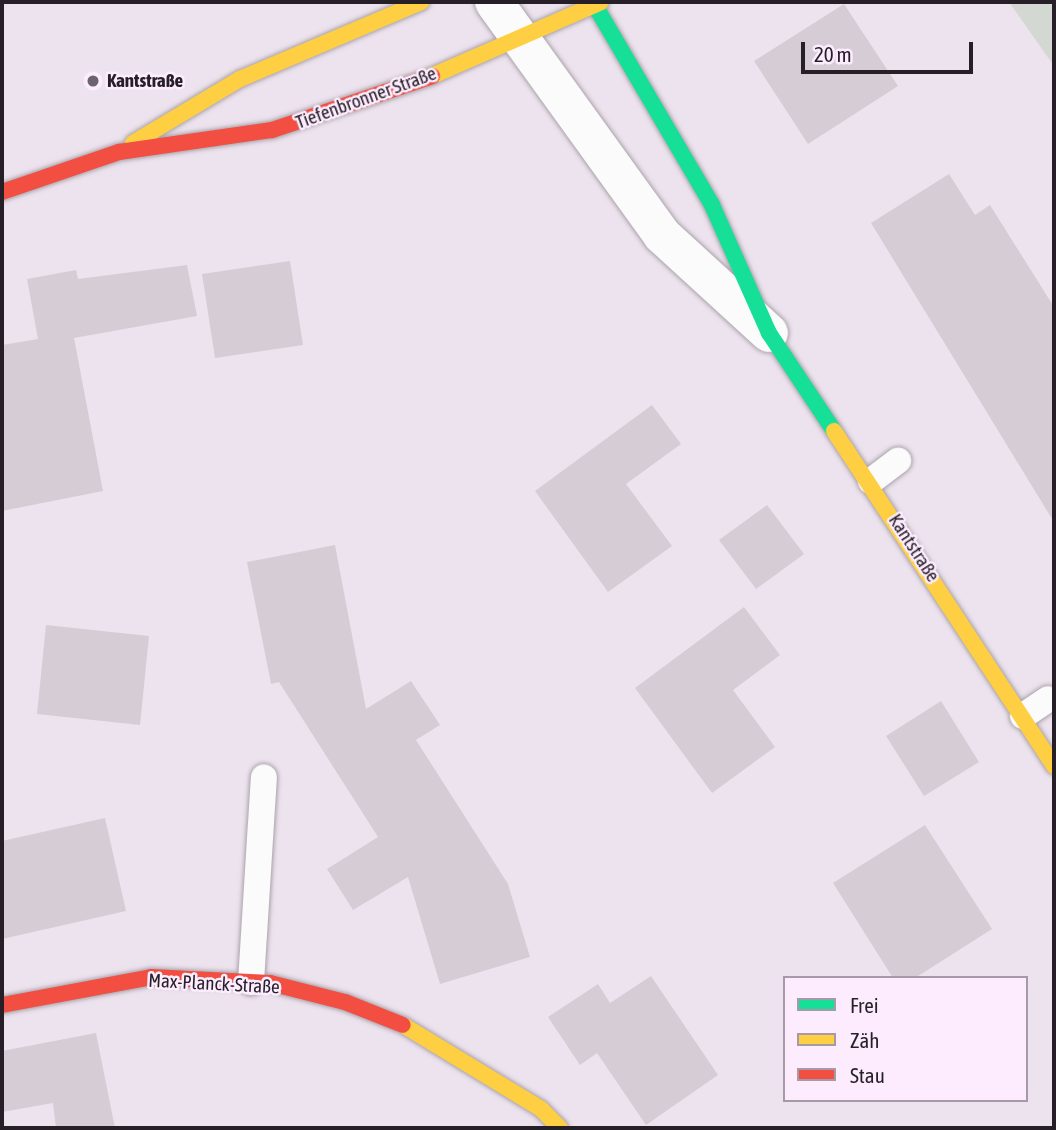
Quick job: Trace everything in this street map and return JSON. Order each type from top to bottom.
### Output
[{"type":"street","name":"Tiefenbronner Straße","points":[[119,152],[240,79],[421,2]]},
{"type":"street","name":"Kantstraße","points":[[494,2],[662,235],[769,333]]},
{"type":"street","name":"Tiefenbronner Straße","points":[[2,192],[119,152],[272,130],[417,82],[596,3]]},
{"type":"street","name":"Kantstraße","points":[[596,3],[712,205],[769,333],[871,481],[1054,766]]},
{"type":"street","name":"Max-Planck-Straße","points":[[2,1005],[151,977],[251,982],[345,1002],[414,1030],[541,1109],[560,1128]]},
{"type":"lane","points":[[871,481],[898,461]]},
{"type":"lane","points":[[1023,716],[1048,699]]},
{"type":"lane","points":[[251,982],[249,854],[264,777]]},
{"type":"shaded area","points":[[1009,2],[1054,2],[1054,66]]},
{"type":"building","points":[[844,4],[898,86],[808,144],[754,61]]},
{"type":"building","points":[[949,174],[975,215],[990,205],[1054,307],[1054,522],[871,223]]},
{"type":"building","points":[[290,261],[303,345],[215,358],[202,274]]},
{"type":"building","points":[[187,265],[197,316],[74,338],[103,491],[2,511],[2,345],[38,339],[27,279],[76,270],[78,279]]},
{"type":"building","points":[[652,405],[681,444],[626,484],[672,546],[608,592],[535,491]]},
{"type":"building","points":[[767,505],[804,554],[756,589],[719,540]]},
{"type":"building","points":[[335,545],[366,709],[411,681],[440,725],[416,740],[508,884],[530,957],[440,984],[408,877],[353,910],[327,869],[378,837],[279,682],[271,684],[247,562]]},
{"type":"building","points":[[744,607],[780,655],[733,690],[775,747],[712,793],[635,688]]},
{"type":"building","points":[[46,625],[149,636],[140,725],[37,714]]},
{"type":"building","points":[[941,701],[979,762],[924,796],[886,736]]},
{"type":"building","points":[[105,818],[126,911],[2,939],[2,841]]},
{"type":"building","points":[[925,825],[992,929],[918,976],[892,976],[833,883]]},
{"type":"building","points":[[651,976],[718,1075],[646,1125],[597,1053],[580,1065],[548,1017],[598,984],[610,1003]]},
{"type":"building","points":[[96,1033],[115,1128],[56,1128],[53,1103],[2,1112],[2,1051]]},
{"type":"traffic: fast","points":[[593,2],[712,205],[769,333],[834,431]]},
{"type":"traffic: slow","points":[[133,143],[240,79],[421,2]]},
{"type":"traffic: slow","points":[[432,76],[601,2]]},
{"type":"traffic: slow","points":[[834,431],[1054,766]]},
{"type":"traffic: slow","points":[[403,1025],[541,1109],[560,1128]]},
{"type":"traffic: jam","points":[[2,192],[119,152],[272,130],[432,76]]},
{"type":"traffic: jam","points":[[2,1005],[151,977],[270,983],[345,1002],[403,1025]]},
{"type":"place","name":"Kantstraße","points":[[93,81]]}]
